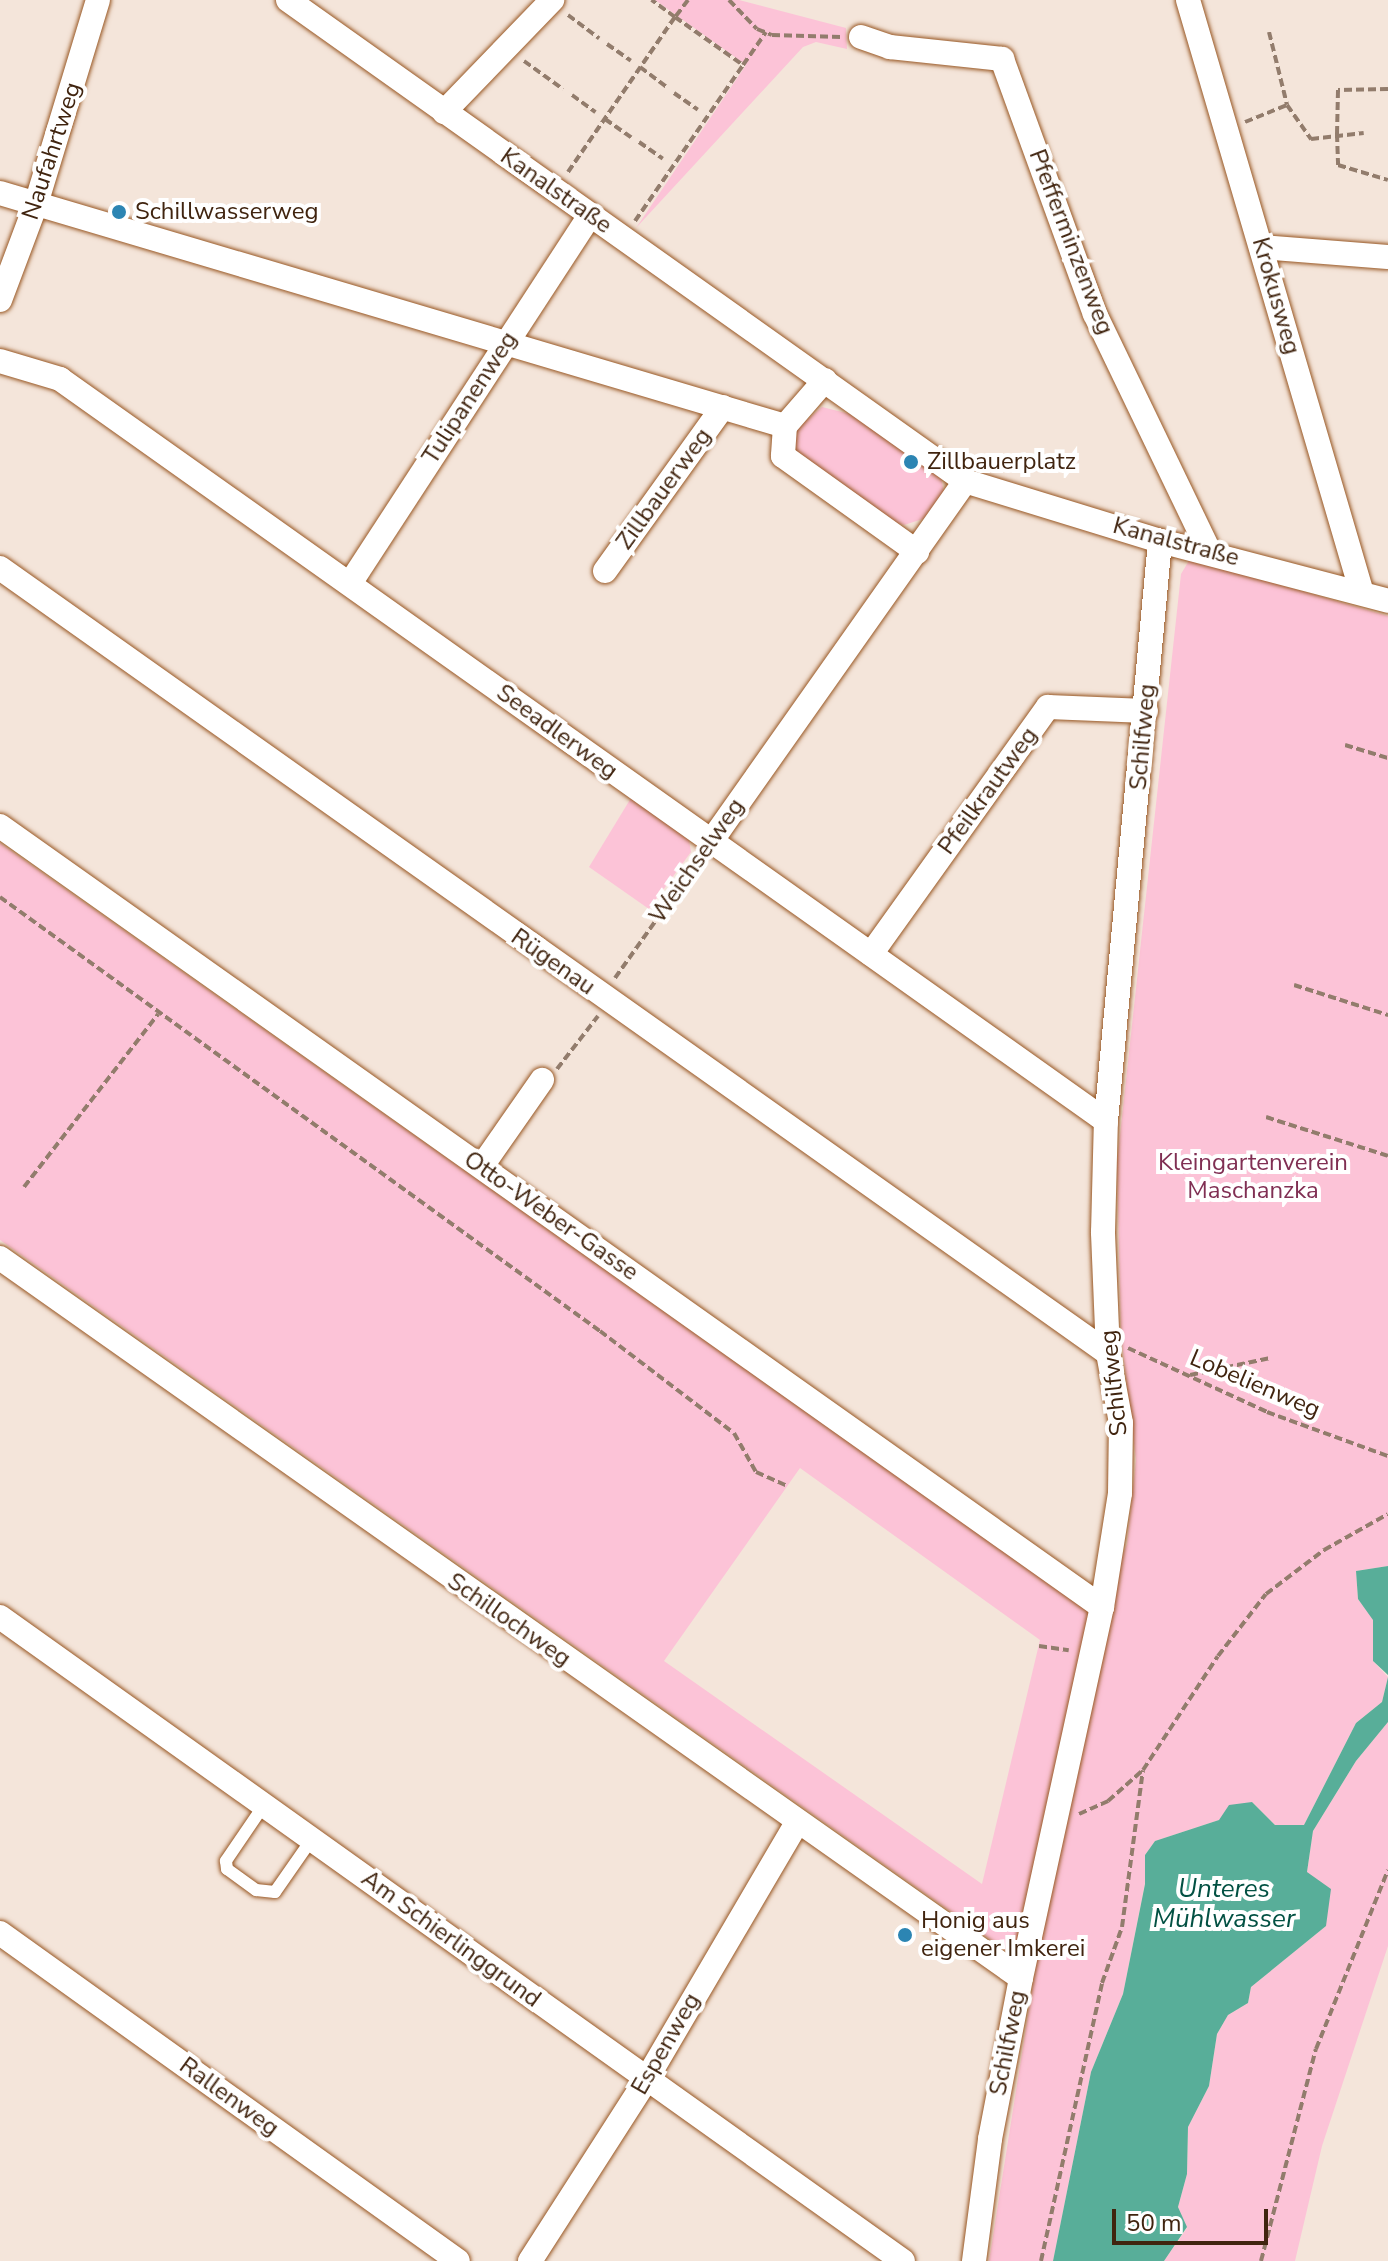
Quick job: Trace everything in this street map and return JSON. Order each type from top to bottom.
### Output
[{"type":"street","name":"Naufahrtweg","points":[[0,300],[36,204],[98,0]]},
{"type":"street","name":"Kanalstraße","points":[[288,0],[825,380]]},
{"type":"street","name":"Krokusweg","points":[[1188,0],[1362,593]]},
{"type":"street","points":[[444,112],[551,1]]},
{"type":"street","name":"Pfefferminzenweg","points":[[861,37],[890,47],[1002,59],[1095,314],[1209,551]]},
{"type":"street","points":[[0,193],[785,426]]},
{"type":"street","name":"Tulipanenweg","points":[[351,582],[590,215]]},
{"type":"street","points":[[1261,247],[1388,257]]},
{"type":"street","name":"Seeadlerweg","points":[[0,361],[60,379],[351,582],[710,843],[1106,1121]]},
{"type":"street","points":[[825,380],[965,481],[917,552],[783,456],[785,426],[825,380]]},
{"type":"street","name":"Zillbauerweg","points":[[605,571],[723,407]]},
{"type":"street","name":"Kanalstraße","points":[[965,481],[1160,541],[1209,551],[1388,601]]},
{"type":"street","name":"Schilfweg","points":[[974,2261],[990,2139],[1021,1978],[1102,1607],[1120,1493],[1121,1423],[1108,1353],[1103,1232],[1106,1121],[1160,541]]},
{"type":"street","name":"Weichselweg","points":[[710,843],[917,552]]},
{"type":"street","name":"Rügenau","points":[[0,568],[1108,1353]]},
{"type":"street","name":"Pfeilkrautweg","points":[[871,954],[1048,707],[1146,711]]},
{"type":"street","name":"Otto-Weber-Gasse","points":[[0,826],[1102,1607]]},
{"type":"street","points":[[482,1166],[542,1080]]},
{"type":"street","name":"Schillochweg","points":[[0,1258],[796,1824],[1021,1978]]},
{"type":"street","name":"Am Schierlinggrund","points":[[0,1617],[903,2261]]},
{"type":"street","name":"Espenweg","points":[[530,2261],[646,2080],[796,1824]]},
{"type":"street","name":"Rallenweg","points":[[0,1933],[458,2261]]},
{"type":"lane","points":[[264,1805],[226,1861],[227,1869],[256,1890],[275,1892],[312,1839]]},
{"type":"path","points":[[652,0],[743,65]]},
{"type":"path","points":[[555,190],[688,0]]},
{"type":"path","points":[[729,0],[766,32],[861,37]]},
{"type":"path","points":[[551,1],[599,38]]},
{"type":"path","points":[[623,238],[766,32]]},
{"type":"path","points":[[1269,32],[1287,105],[1311,139],[1364,133]]},
{"type":"path","points":[[607,44],[631,61]]},
{"type":"path","points":[[506,48],[563,89]]},
{"type":"path","points":[[639,67],[667,87]]},
{"type":"path","points":[[1388,89],[1338,90],[1337,134],[1338,165],[1388,180]]},
{"type":"path","points":[[674,93],[698,110]]},
{"type":"path","points":[[572,95],[595,112]]},
{"type":"path","points":[[1226,128],[1287,105]]},
{"type":"path","points":[[604,118],[631,137]]},
{"type":"path","points":[[639,142],[663,159]]},
{"type":"path","points":[[1345,745],[1388,758]]},
{"type":"path","name":"Weichselweg","points":[[542,1080],[564,1063],[605,1006],[602,996],[710,843]]},
{"type":"path","points":[[0,897],[94,960],[158,1014],[600,1331],[734,1433],[756,1472],[788,1486]]},
{"type":"path","points":[[1294,985],[1388,1015]]},
{"type":"path","points":[[24,1187],[158,1014]]},
{"type":"path","points":[[1266,1117],[1388,1156]]},
{"type":"path","name":"Lobelienweg","points":[[1108,1353],[1127,1348],[1188,1376],[1388,1456]]},
{"type":"path","points":[[1188,1376],[1270,1358]]},
{"type":"path","points":[[1055,1824],[1108,1801],[1143,1770],[1218,1656],[1266,1594],[1324,1550],[1388,1514]]},
{"type":"path","points":[[1039,1646],[1092,1652]]},
{"type":"path","points":[[1041,2261],[1102,1983],[1122,1927],[1143,1770]]},
{"type":"path","points":[[1261,2261],[1316,2049],[1388,1870]]},
{"type":"green space","points":[[655,0],[739,0],[846,28],[847,49],[816,42],[803,47],[636,228],[746,65]]},
{"type":"green space","points":[[822,407],[850,414],[941,477],[945,498],[932,516],[904,525],[890,521],[796,456],[794,431]]},
{"type":"green space","name":"Kleingartenverein Maschanzka","points":[[1190,559],[1388,616],[1388,1566],[1356,1571],[1358,1599],[1373,1619],[1373,1661],[1388,1677],[1382,1702],[1356,1723],[1304,1825],[1275,1825],[1252,1802],[1219,1820],[1155,1841],[1145,1855],[1145,1883],[1123,1994],[1091,2072],[1053,2261],[989,2261],[1035,1971],[0,1240],[0,843],[1076,1602],[1101,1607],[1127,1544],[1136,1460],[1121,1336],[1117,1163],[1181,574]],"holes":[[[800,1468],[1040,1640],[982,1884],[664,1661]]]},
{"type":"green space","points":[[631,798],[689,840],[691,852],[649,909],[589,867]]},
{"type":"green space","points":[[1388,1722],[1388,1946],[1322,2146],[1295,2261],[1164,2261],[1187,2228],[1178,2207],[1187,2174],[1188,2127],[1209,2086],[1217,2034],[1228,2015],[1248,2003],[1251,1987],[1326,1926],[1307,1872],[1313,1831],[1356,1761]]},
{"type":"water","points":[[1388,1566],[1388,1675],[1373,1661],[1373,1620],[1358,1599],[1356,1571]]},
{"type":"water","name":"Unteres Mühlwasser","points":[[1388,1677],[1388,1722],[1356,1761],[1313,1831],[1307,1872],[1331,1889],[1326,1926],[1251,1987],[1248,2003],[1228,2015],[1217,2034],[1209,2086],[1188,2127],[1187,2174],[1178,2207],[1187,2227],[1164,2261],[1053,2261],[1091,2072],[1123,1994],[1145,1884],[1145,1855],[1155,1841],[1219,1820],[1229,1805],[1252,1802],[1275,1825],[1304,1825],[1356,1723],[1382,1702]]},
{"type":"place","name":"Schillwasserweg","points":[[119,212]]},
{"type":"place","name":"Zillbauerplatz","points":[[911,462]]},
{"type":"place","name":"Honig aus eigener Imkerei","points":[[905,1935]]}]
